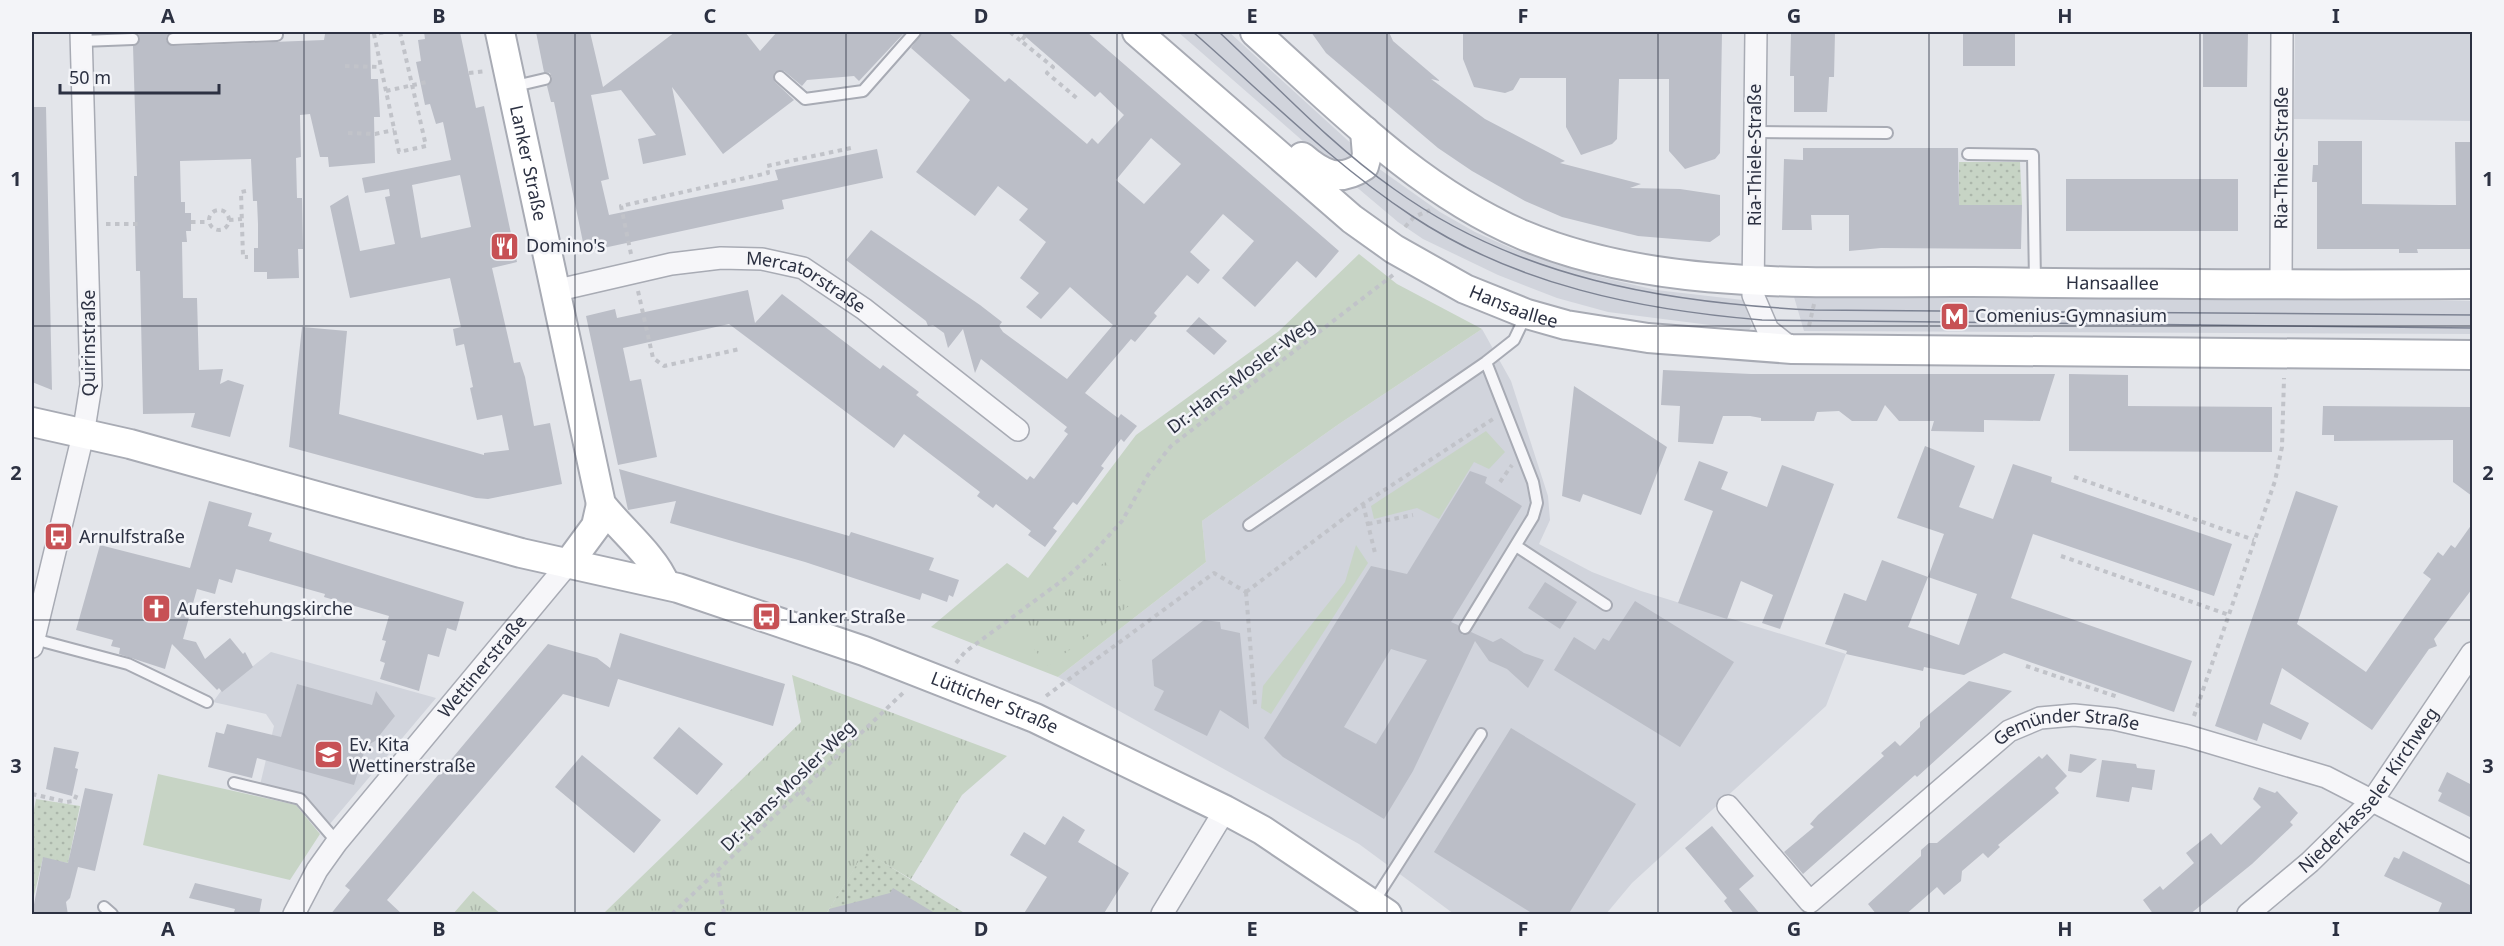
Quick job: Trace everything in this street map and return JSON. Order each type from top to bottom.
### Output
[{"type":"street","name":"Lanker Straße","points":[[500,32],[601,504],[636,546],[659,568],[665,584]]},
{"type":"street","name":"Hansaallee","points":[[1137,32],[1352,219],[1406,256],[1465,289],[1527,314],[1566,325],[1648,338],[1792,349],[2472,355]]},
{"type":"street","name":"Hansaallee","points":[[1256,32],[1365,131],[1432,183],[1488,219],[1558,248],[1644,269],[1753,279],[1797,280],[2282,286],[2472,284]]},
{"type":"street","name":"Ria-Thiele-Straße","points":[[1753,279],[1756,32]]},
{"type":"street","name":"Ria-Thiele-Straße","points":[[2282,286],[2283,32]]},
{"type":"street","name":"Quirinstraße","points":[[33,643],[83,435],[91,385],[82,36]]},
{"type":"street","name":"Hansaallee","points":[[1277,154],[1298,154],[1321,172],[1343,177],[1364,166],[1367,155],[1365,131]]},
{"type":"street","name":"Mercatorstraße","points":[[554,291],[634,272],[721,258],[762,259],[803,268],[864,309],[1017,429]]},
{"type":"street","points":[[1753,279],[1753,295],[1762,320],[1780,341],[1792,349]]},
{"type":"street","points":[[32,422],[130,444],[568,564],[596,526],[601,504]]},
{"type":"street","name":"Lütticher Straße","points":[[568,564],[665,584],[917,670],[1035,718],[1262,830],[1379,910]]},
{"type":"street","name":"Wettinerstraße","points":[[294,915],[317,870],[337,842],[568,564]]},
{"type":"street","name":"Niederkasseler Kirchweg","points":[[2248,915],[2310,862],[2372,801],[2472,653]]},
{"type":"street","name":"Gemünder Straße","points":[[1728,806],[1815,908],[2009,731],[2024,723],[2048,716],[2074,715],[2114,719],[2188,736],[2326,777],[2472,852]]},
{"type":"street","points":[[1162,915],[1225,810]]},
{"type":"lane","points":[[173,39],[277,35],[277,32]]},
{"type":"lane","points":[[780,77],[805,99],[863,91],[915,32]]},
{"type":"lane","points":[[82,36],[133,39]]},
{"type":"lane","points":[[511,87],[545,79]]},
{"type":"lane","points":[[1755,132],[1887,133]]},
{"type":"lane","points":[[1968,154],[2033,155],[2035,283]]},
{"type":"lane","points":[[1249,525],[1515,340],[1527,314]]},
{"type":"lane","points":[[1465,628],[1533,517],[1537,503],[1533,482],[1486,362]]},
{"type":"lane","points":[[1516,546],[1605,605]]},
{"type":"lane","points":[[33,643],[128,664],[207,702]]},
{"type":"lane","points":[[1379,910],[1481,734]]},
{"type":"lane","points":[[234,783],[300,799],[337,842]]},
{"type":"path","points":[[386,32],[374,34],[399,152],[426,146],[400,32]]},
{"type":"path","points":[[1010,32],[1053,67],[1047,73],[1079,100]]},
{"type":"path","points":[[1021,41],[1025,36]]},
{"type":"path","points":[[345,66],[381,67]]},
{"type":"path","points":[[386,91],[427,81]]},
{"type":"path","points":[[348,133],[375,134],[394,130]]},
{"type":"path","points":[[741,349],[664,366],[657,363],[653,358],[621,206],[768,174],[767,166],[851,148]]},
{"type":"path","points":[[1406,256],[1415,242],[1400,232],[1414,217],[1437,206],[1423,196],[1432,183]]},
{"type":"path","points":[[246,191],[241,192],[243,257],[248,257]]},
{"type":"path","points":[[242,208],[249,208]]},
{"type":"path","points":[[208,222],[209,217],[217,210],[223,211],[229,220]]},
{"type":"path","points":[[229,220],[242,219]]},
{"type":"path","points":[[191,222],[208,222],[215,230],[220,231],[225,229],[229,220]]},
{"type":"path","points":[[87,225],[139,224]]},
{"type":"path","points":[[243,240],[251,240]]},
{"type":"path","name":"Dr.-Hans-Mosler-Weg","points":[[947,682],[959,657],[1067,577],[1111,535],[1122,521],[1148,476],[1171,446],[1390,279],[1406,256]]},
{"type":"path","points":[[1797,280],[1797,298],[1814,298],[1809,333],[1822,332],[1822,349]]},
{"type":"path","points":[[2188,736],[2275,481],[2282,447],[2284,353]]},
{"type":"path","points":[[1246,592],[1363,504],[1506,411]]},
{"type":"path","points":[[2074,477],[2254,540]]},
{"type":"path","points":[[1363,504],[1375,553]]},
{"type":"path","points":[[1368,524],[1413,514]]},
{"type":"path","points":[[2061,556],[2229,615]]},
{"type":"path","points":[[1035,718],[1045,697],[1214,573],[1246,592]]},
{"type":"path","points":[[1246,592],[1255,704]]},
{"type":"path","points":[[2026,666],[2126,700]]},
{"type":"path","name":"Dr.-Hans-Mosler-Weg","points":[[672,915],[901,697],[917,670]]},
{"type":"path","points":[[801,791],[813,805]]},
{"type":"path","points":[[32,794],[67,802],[74,801],[77,794]]},
{"type":"path","points":[[718,872],[724,915]]},
{"type":"shaded area","points":[[1178,32],[1229,32],[1378,168],[1440,212],[1475,232],[1513,249],[1600,277],[1656,290],[1743,300],[1752,326],[1749,330],[1608,312],[1557,298],[1498,275],[1423,239],[1398,222],[1328,163]]},
{"type":"shaded area","points":[[2295,32],[2472,32],[2472,121],[2294,119]]},
{"type":"shaded area","points":[[1794,297],[2472,301],[2472,334],[1804,331]]},
{"type":"shaded area","points":[[1482,329],[1511,381],[1548,496],[1550,520],[1539,544],[1592,572],[1641,591],[1846,654],[1826,706],[1632,883],[1606,914],[1454,914],[1359,844],[1058,677],[1206,562],[1202,521],[1339,424]]},
{"type":"shaded area","name":"Ev. Kita Wettinerstraße","points":[[271,652],[436,698],[329,825],[305,795],[260,785],[274,726],[266,714],[213,702],[221,691]]},
{"type":"green space","points":[[1959,162],[2020,162],[2022,205],[1959,205]]},
{"type":"green space","points":[[1359,254],[1397,284],[1482,329],[1339,424],[1202,521],[1206,562],[1058,677],[931,627],[1007,563],[1028,578],[1136,435],[1279,331]]},
{"type":"green space","points":[[1486,431],[1505,452],[1489,469],[1474,462],[1439,519],[1417,508],[1374,519],[1371,506]]},
{"type":"green space","points":[[1356,545],[1368,563],[1271,714],[1261,708],[1263,686],[1345,582]]},
{"type":"green space","points":[[1105,562],[1137,600],[1048,666],[1017,629]]},
{"type":"green space","points":[[792,675],[1007,756],[962,795],[911,879],[865,852],[826,914],[603,914],[801,722]]},
{"type":"green space","points":[[158,774],[296,805],[320,834],[290,880],[143,845]]},
{"type":"green space","points":[[36,799],[80,806],[68,863],[43,858],[32,904],[32,820]]},
{"type":"green space","points":[[865,851],[966,914],[826,914]]},
{"type":"green space","points":[[473,891],[501,914],[453,914]]},
{"type":"building","points":[[133,32],[173,32],[167,35],[166,40],[173,46],[324,40],[325,34],[370,33],[371,79],[378,79],[380,117],[374,117],[375,163],[329,167],[328,157],[320,157],[310,114],[300,115],[301,157],[296,158],[297,198],[302,198],[303,249],[298,249],[299,278],[267,279],[267,272],[254,272],[254,248],[258,248],[258,224],[257,201],[253,201],[251,159],[180,161],[181,202],[185,202],[185,213],[191,213],[191,231],[186,231],[187,242],[182,242],[183,298],[197,298],[199,370],[223,369],[220,384],[228,380],[244,385],[230,437],[191,427],[195,413],[143,414],[140,271],[136,271],[134,176],[137,176],[133,46],[140,39],[139,35]]},
{"type":"building","points":[[424,32],[460,32],[476,108],[484,106],[517,262],[492,268],[514,363],[520,362],[525,377],[534,426],[550,423],[562,484],[488,499],[476,498],[289,447],[302,327],[347,331],[339,414],[484,455],[484,453],[509,450],[502,415],[477,420],[464,344],[456,346],[453,329],[461,327],[450,278],[350,298],[330,206],[348,195],[360,251],[395,244],[385,197],[390,196],[389,189],[365,193],[362,178],[451,160],[443,122],[436,124],[430,104],[425,105],[416,62],[421,61],[418,40],[425,39]],"holes":[[[460,175],[471,227],[421,238],[412,185]]]},
{"type":"building","points":[[536,32],[590,32],[603,87],[675,32],[745,32],[760,51],[777,32],[905,32],[859,81],[854,76],[807,80],[802,86],[784,71],[775,72],[773,76],[775,82],[794,100],[723,154],[672,87],[686,155],[643,164],[638,139],[656,135],[621,90],[591,95],[609,179],[601,181],[609,215],[778,180],[775,170],[877,149],[883,178],[782,200],[784,209],[585,252],[554,102],[551,102],[547,86],[552,78],[550,73],[544,72]]},
{"type":"building","points":[[922,32],[948,32],[1005,82],[1009,78],[1087,144],[1092,138],[1098,144],[1124,115],[1100,92],[1095,97],[1020,32],[1087,32],[1339,251],[1316,278],[1297,261],[1255,307],[1222,278],[1254,241],[1223,214],[1190,252],[1210,270],[1198,284],[1187,275],[1154,313],[1157,316],[1135,342],[1131,339],[1085,393],[1118,418],[1121,414],[1137,426],[1124,442],[1121,439],[1101,466],[1104,468],[1077,505],[1073,502],[1053,528],[1057,531],[1045,547],[1028,535],[1031,531],[996,504],[993,508],[977,496],[980,492],[904,434],[894,448],[729,324],[623,348],[630,381],[641,379],[657,457],[618,465],[586,316],[615,309],[617,318],[748,290],[755,323],[782,294],[880,369],[883,365],[919,392],[916,395],[1027,480],[1030,476],[1034,479],[1068,434],[1064,431],[1067,427],[981,359],[975,373],[963,329],[948,348],[944,333],[933,325],[928,326],[926,321],[846,260],[871,230],[980,305],[1002,322],[999,326],[1003,332],[1067,379],[1113,325],[1070,287],[1041,319],[1026,307],[1039,293],[1020,278],[1046,242],[1019,220],[1028,209],[998,186],[975,216],[916,172],[970,100],[911,48]],"holes":[[[1151,138],[1181,164],[1144,204],[1116,180]]]},
{"type":"building","points":[[1311,32],[1389,32],[1393,41],[1440,81],[1431,79],[1485,119],[1565,161],[1560,163],[1641,184],[1630,188],[1680,189],[1720,195],[1720,235],[1710,242],[1638,236],[1562,217],[1525,201],[1472,171],[1438,148],[1326,53]]},
{"type":"building","points":[[1463,32],[1722,32],[1720,153],[1715,159],[1685,169],[1669,151],[1669,79],[1619,79],[1617,139],[1612,144],[1581,155],[1566,127],[1566,78],[1520,78],[1513,90],[1505,93],[1474,87],[1463,59]]},
{"type":"building","points":[[1791,32],[1835,32],[1834,77],[1829,77],[1827,112],[1794,112],[1794,76],[1790,76]]},
{"type":"building","points":[[1963,32],[2015,32],[2015,66],[1963,66]]},
{"type":"building","points":[[2203,32],[2248,32],[2247,87],[2203,87]]},
{"type":"building","points":[[32,107],[46,107],[52,390],[32,382]]},
{"type":"building","points":[[2318,141],[2362,141],[2362,204],[2439,205],[2456,205],[2455,142],[2472,142],[2472,249],[2417,249],[2418,253],[2399,253],[2399,249],[2317,249],[2317,182],[2312,182],[2313,165],[2318,165]]},
{"type":"building","points":[[1803,148],[1958,148],[1959,205],[2022,205],[2021,249],[1881,248],[1849,251],[1849,215],[1811,215],[1812,230],[1782,230],[1784,159],[1803,160]]},
{"type":"building","points":[[2066,179],[2238,179],[2238,231],[2066,231]]},
{"type":"building","points":[[1199,317],[1227,341],[1214,355],[1186,331]]},
{"type":"building","points":[[1663,370],[1751,374],[2055,374],[2040,421],[1984,420],[1984,432],[1931,431],[1934,421],[1899,421],[1885,405],[1877,421],[1852,421],[1839,411],[1817,412],[1814,421],[1761,421],[1761,418],[1750,416],[1723,416],[1713,444],[1678,442],[1680,406],[1661,405]]},
{"type":"building","points":[[2069,374],[2128,375],[2128,406],[2272,407],[2272,452],[2069,451]]},
{"type":"building","points":[[1574,386],[1667,447],[1641,515],[1583,494],[1580,502],[1562,496]]},
{"type":"building","points":[[2323,406],[2472,407],[2472,496],[2453,482],[2453,440],[2334,441],[2334,435],[2322,435]]},
{"type":"building","points":[[1925,446],[1975,466],[1959,507],[1993,519],[2013,464],[2052,477],[2051,482],[2232,544],[2214,596],[2033,534],[2011,598],[2192,661],[2174,712],[2004,653],[1964,675],[1924,667],[1923,671],[1846,654],[1847,651],[1825,644],[1844,593],[1866,601],[1882,560],[1928,577],[1944,534],[1897,518]],"holes":[[[1928,577],[1977,594],[1959,645],[1908,627]]]},
{"type":"building","points":[[1699,461],[1728,472],[1721,489],[1767,507],[1782,465],[1834,484],[1780,629],[1762,623],[1773,595],[1741,581],[1727,619],[1678,603],[1713,511],[1684,500]]},
{"type":"building","points":[[619,469],[849,536],[851,532],[934,558],[929,570],[959,580],[953,597],[949,595],[947,602],[922,593],[920,600],[805,562],[670,523],[676,501],[628,510]]},
{"type":"building","points":[[1470,471],[1487,477],[1485,483],[1522,506],[1451,622],[1458,625],[1462,635],[1471,632],[1493,642],[1501,638],[1524,653],[1544,660],[1528,688],[1507,669],[1489,661],[1475,641],[1413,771],[1384,819],[1283,757],[1264,738],[1371,566],[1407,574]],"holes":[[[1391,649],[1427,660],[1376,744],[1344,727]]]},
{"type":"building","points":[[2296,491],[2338,506],[2297,624],[2366,672],[2431,579],[2423,573],[2438,552],[2443,556],[2451,545],[2455,548],[2472,524],[2472,589],[2434,639],[2437,646],[2429,649],[2372,730],[2282,668],[2270,704],[2309,723],[2301,740],[2263,723],[2257,741],[2215,726]]},
{"type":"building","points":[[209,501],[252,513],[248,526],[272,533],[269,541],[464,602],[456,631],[447,628],[439,657],[428,654],[419,691],[380,679],[385,663],[380,661],[386,641],[382,640],[389,616],[324,597],[325,594],[236,569],[232,583],[219,579],[215,594],[197,589],[183,639],[196,642],[205,659],[230,638],[243,654],[245,652],[253,667],[222,692],[219,688],[217,690],[172,644],[165,669],[119,654],[120,648],[111,646],[113,640],[76,630],[100,545],[190,568]]},
{"type":"building","points":[[1545,582],[1577,602],[1560,629],[1528,608]]},
{"type":"building","points":[[1635,601],[1734,662],[1680,747],[1554,670],[1574,637],[1595,650],[1603,638],[1609,641]]},
{"type":"building","points":[[1204,620],[1220,622],[1221,629],[1240,633],[1249,729],[1220,710],[1207,736],[1154,710],[1164,691],[1154,686],[1152,660]]},
{"type":"building","points":[[620,633],[785,684],[773,726],[618,679],[609,707],[563,694],[387,900],[403,915],[330,915],[350,890],[345,886],[548,644],[597,658],[610,668]]},
{"type":"building","points":[[1969,681],[2012,691],[1917,777],[1915,775],[1803,874],[1784,852],[1814,827],[1810,824],[1818,815],[1884,756],[1881,753],[1895,741],[1900,746],[1920,727],[1920,722]]},
{"type":"building","points":[[297,684],[372,705],[376,691],[395,716],[375,741],[366,746],[354,785],[257,758],[252,778],[208,767],[216,732],[224,734],[227,724],[281,737]]},
{"type":"building","points":[[679,727],[723,764],[697,795],[653,758]]},
{"type":"building","points":[[1511,728],[1636,804],[1568,915],[1535,915],[1434,852]]},
{"type":"building","points":[[54,747],[79,752],[72,796],[46,789]]},
{"type":"building","points":[[2047,754],[2067,776],[2055,788],[2059,793],[1998,845],[2000,847],[1988,858],[1983,853],[1962,871],[1961,881],[1944,895],[1937,887],[1905,915],[1877,915],[1868,904],[1921,856],[1921,850],[1929,843],[1937,843],[2039,756],[2042,759]]},
{"type":"building","points":[[2070,754],[2097,759],[2081,773],[2068,771]]},
{"type":"building","points":[[582,755],[661,820],[634,853],[555,787]]},
{"type":"building","points":[[2102,760],[2136,764],[2137,768],[2155,770],[2152,790],[2132,787],[2129,802],[2096,797]]},
{"type":"building","points":[[2447,772],[2472,785],[2472,818],[2438,801],[2442,793],[2438,791]]},
{"type":"building","points":[[2259,787],[2275,793],[2277,791],[2298,813],[2290,822],[2293,825],[2252,864],[2189,915],[2154,915],[2143,900],[2160,886],[2163,890],[2194,863],[2186,853],[2211,833],[2221,845],[2261,807],[2253,799]]},
{"type":"building","points":[[85,788],[113,794],[95,871],[78,867],[70,898],[66,902],[68,915],[32,915],[43,857],[68,863]]},
{"type":"building","points":[[1063,816],[1085,830],[1078,842],[1129,873],[1103,915],[1023,915],[1047,877],[1010,855],[1024,832],[1045,845]]},
{"type":"building","points":[[1712,826],[1754,876],[1739,889],[1761,915],[1735,915],[1724,901],[1727,898],[1685,848]]},
{"type":"building","points":[[2403,851],[2472,886],[2472,915],[2437,915],[2442,903],[2384,876],[2394,857],[2399,859]]},
{"type":"building","points":[[195,883],[262,899],[259,915],[233,915],[235,909],[189,898]]},
{"type":"building","points":[[893,888],[938,915],[830,915],[829,909],[890,893]]},
{"type":"tram line","points":[[1193,32],[1354,174],[1412,216],[1452,240],[1493,260],[1536,277],[1625,301],[1762,320],[2472,328]]},
{"type":"tram line","points":[[1219,32],[1326,134],[1370,172],[1394,189],[1441,219],[1491,244],[1542,265],[1594,280],[1703,301],[1814,310],[2472,315]]},
{"type":"place","name":"Domino's","points":[[505,246]]},
{"type":"place","name":"Comenius-Gymnasium","points":[[1954,316]]},
{"type":"place","name":"Arnulfstraße","points":[[58,537]]},
{"type":"place","name":"Auferstehungskirche","points":[[156,609]]},
{"type":"place","name":"Lanker Straße","points":[[767,617]]},
{"type":"place","name":"Ev. Kita Wettinerstraße","points":[[328,755]]}]
